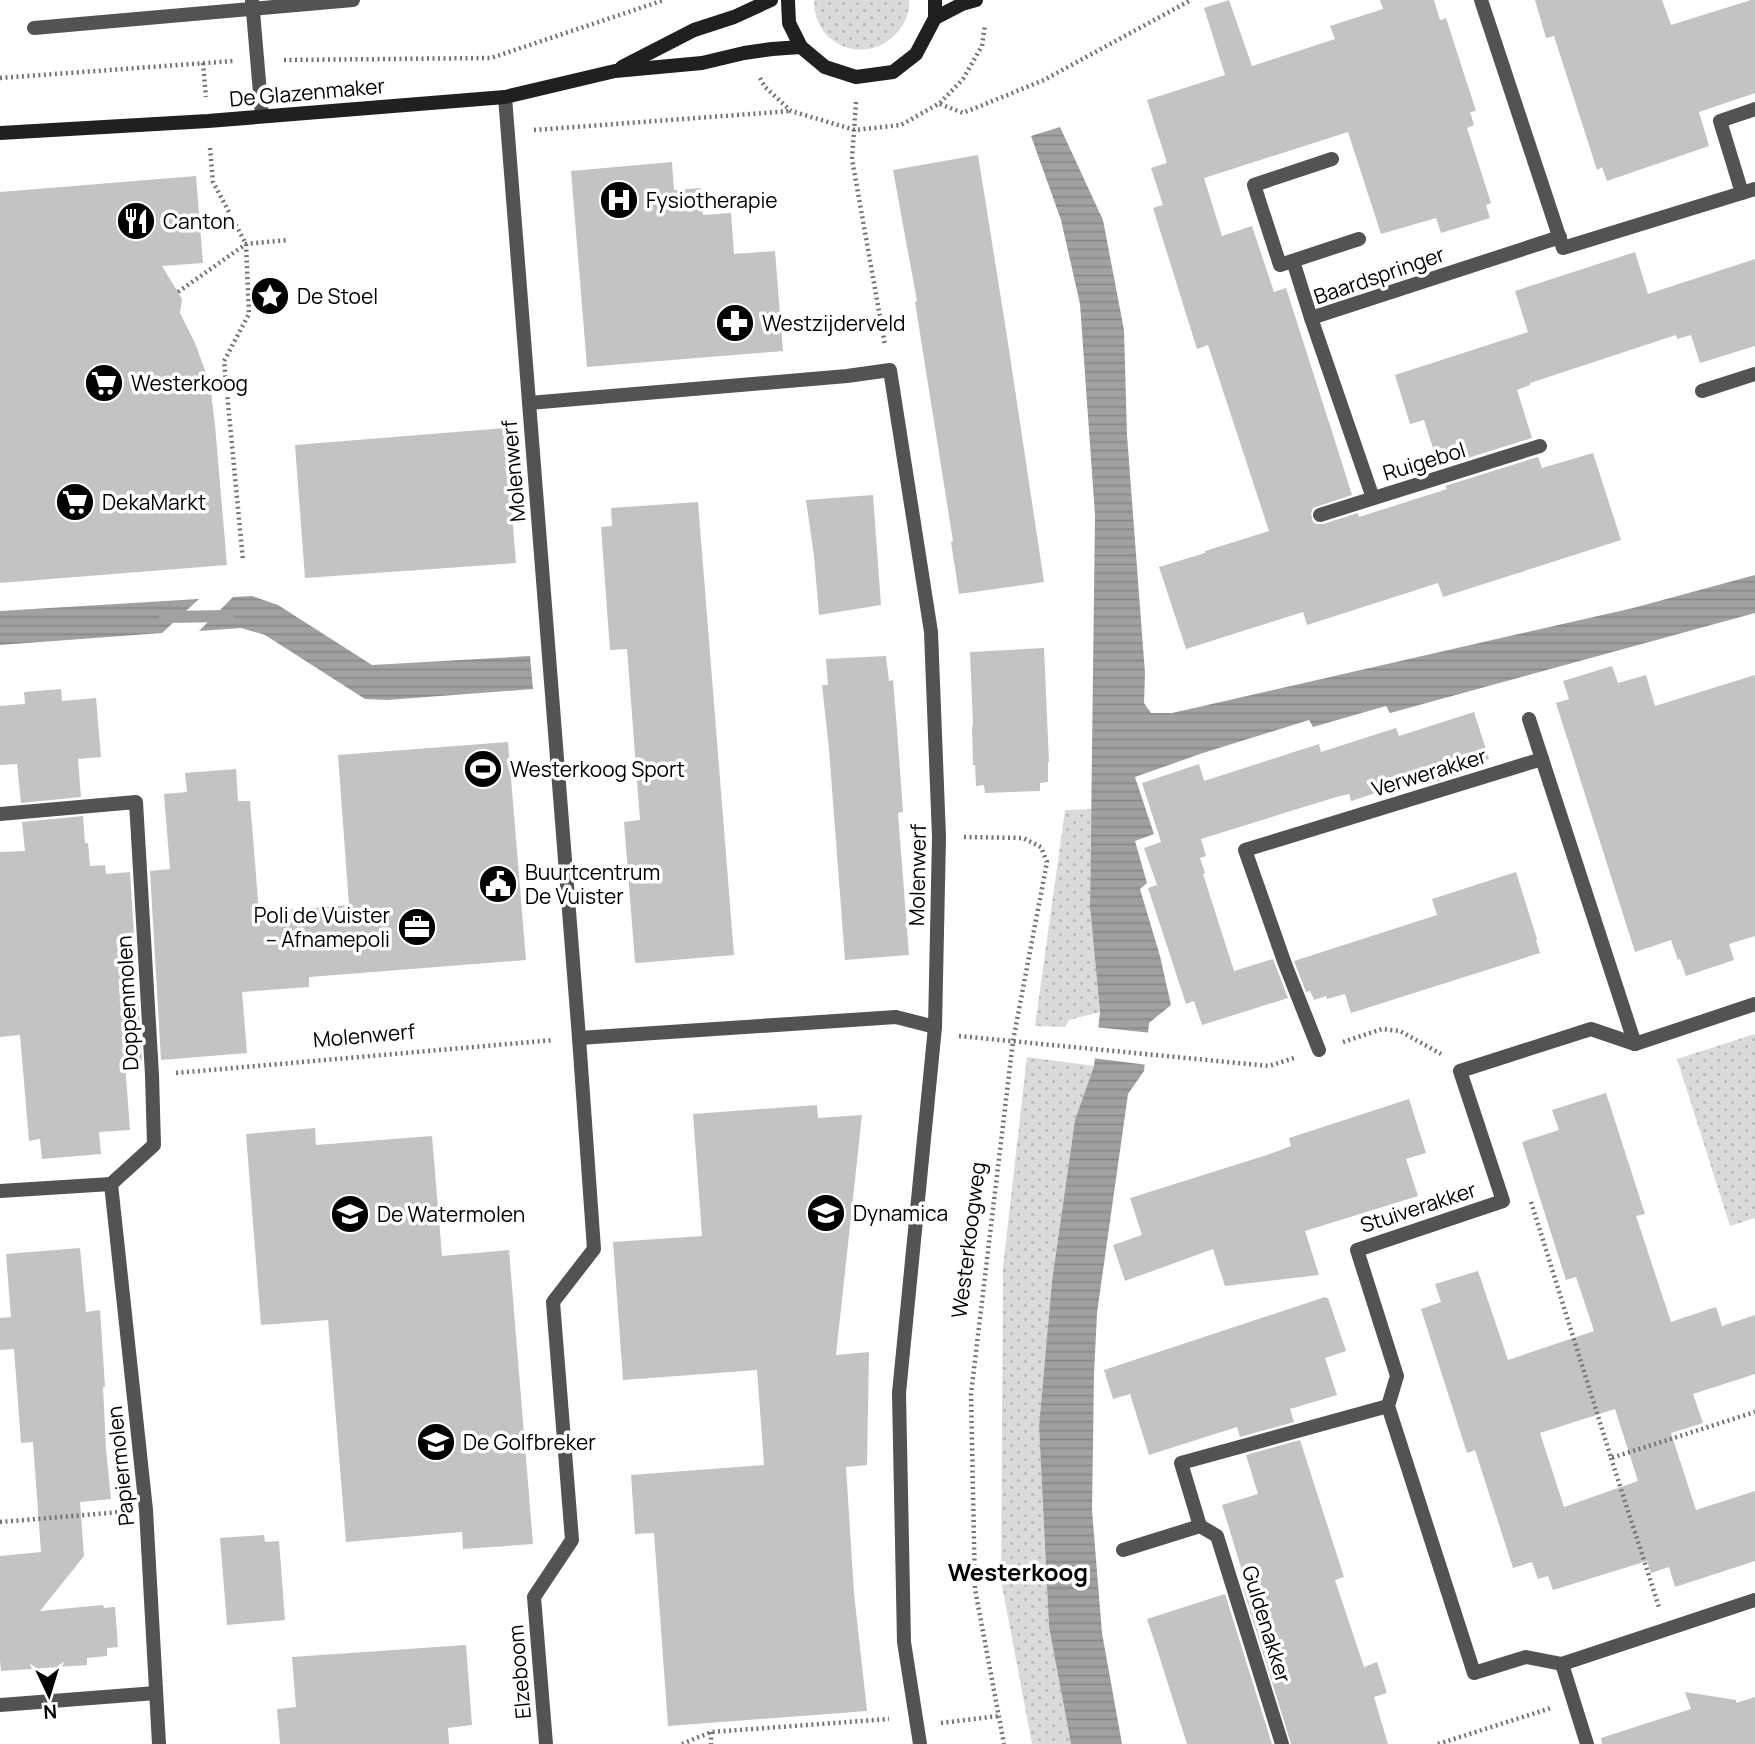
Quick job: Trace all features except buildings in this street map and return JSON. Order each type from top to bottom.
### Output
[{"type":"street","points":[[34,28],[252,4],[353,0]]},
{"type":"street","name":"De Glazenmaker","points":[[615,71],[694,30],[734,17],[771,0]]},
{"type":"street","points":[[788,0],[789,23],[801,47],[825,67],[856,77],[893,72],[916,54],[935,18],[935,0]]},
{"type":"street","points":[[935,18],[976,0]]},
{"type":"street","points":[[1480,0],[1560,237]]},
{"type":"street","points":[[252,4],[262,116]]},
{"type":"street","name":"De Glazenmaker","points":[[0,133],[208,121],[505,97],[615,71],[702,63],[744,53],[801,47]]},
{"type":"street","name":"Molenwerf","points":[[505,97],[579,1038]]},
{"type":"street","name":"Baardspringer","points":[[1373,498],[1311,318],[1560,237],[1563,248],[1749,191],[1720,121],[1755,109]]},
{"type":"street","name":"Baardspringer","points":[[1332,159],[1254,185],[1280,265],[1359,239]]},
{"type":"street","points":[[1293,261],[1311,318]]},
{"type":"street","name":"Molenwerf","points":[[529,403],[890,370],[931,632],[939,837],[935,1027]]},
{"type":"street","points":[[1702,391],[1755,374]]},
{"type":"street","name":"Ruigebol","points":[[1320,515],[1540,446]]},
{"type":"street","points":[[1529,719],[1635,1044],[1755,1004]]},
{"type":"street","name":"Verwerakker","points":[[1319,1050],[1284,964],[1245,849],[1542,759]]},
{"type":"street","name":"Doppenmolen","points":[[0,814],[136,802],[154,1145],[111,1184]]},
{"type":"street","points":[[579,1038],[896,1017],[935,1027],[899,1393],[904,1642],[920,1744]]},
{"type":"street","name":"Stuiverakker","points":[[1388,1406],[1397,1376],[1357,1250],[1503,1201],[1460,1071],[1591,1029],[1635,1044]]},
{"type":"street","name":"Elzeboom","points":[[546,1744],[534,1597],[572,1541],[553,1302],[594,1250],[579,1038]]},
{"type":"street","points":[[0,1191],[111,1184]]},
{"type":"street","name":"Papiermolen","points":[[111,1184],[146,1510],[159,1744]]},
{"type":"street","points":[[1123,1550],[1200,1526],[1181,1464],[1388,1406],[1474,1673],[1526,1657],[1562,1664],[1755,1600]]},
{"type":"street","name":"Guldenakker","points":[[1200,1526],[1217,1536],[1282,1744]]},
{"type":"street","points":[[1562,1664],[1587,1744]]},
{"type":"street","points":[[0,1705],[156,1693]]},
{"type":"path","points":[[0,78],[258,60],[491,58],[664,0]]},
{"type":"path","points":[[940,103],[963,113],[1044,80],[1191,0]]},
{"type":"path","points":[[508,132],[791,111],[855,130],[901,125],[940,103],[963,79],[982,46],[985,23]]},
{"type":"path","points":[[744,53],[765,87],[791,111]]},
{"type":"path","points":[[203,63],[213,182],[246,244],[249,314],[224,361],[243,561]]},
{"type":"path","points":[[856,77],[852,159],[890,370]]},
{"type":"path","points":[[178,292],[246,244],[288,240]]},
{"type":"path","name":"Westerkoogweg","points":[[939,837],[1023,838],[1041,847],[1047,862],[1013,1041],[971,1394],[975,1589],[1004,1744]]},
{"type":"path","points":[[935,1027],[952,1035],[1153,1056]]},
{"type":"path","name":"Molenwerf","points":[[152,1074],[579,1038]]},
{"type":"path","points":[[1530,1199],[1665,1628]]},
{"type":"path","points":[[1611,1458],[1755,1412]]},
{"type":"path","points":[[0,1522],[146,1510]]},
{"type":"path","points":[[1438,1744],[1574,1701]]},
{"type":"path","points":[[682,1744],[711,1732],[999,1716]]},
{"type":"path","points":[[711,1732],[711,1744]]},
{"type":"shaded area","points":[[814,0],[909,0],[909,7],[904,23],[890,39],[877,47],[862,50],[835,42],[824,31],[817,17]]},
{"type":"shaded area","points":[[1060,127],[1103,220],[1124,330],[1127,435],[1145,673],[1144,703],[1151,713],[1172,713],[1633,608],[1755,575],[1755,613],[1390,713],[1386,706],[1313,727],[1309,720],[1135,777],[1154,834],[1135,841],[1147,883],[1140,889],[1171,1005],[1149,1023],[1144,1071],[1128,1094],[1097,1313],[1092,1510],[1102,1633],[1122,1744],[1071,1744],[1049,1627],[1039,1426],[1052,1281],[1075,1120],[1094,1066],[1100,1012],[1090,907],[1095,515],[1080,304],[1061,220],[1031,136]]},
{"type":"shaded area","points":[[252,596],[278,605],[372,665],[530,656],[533,689],[387,700],[365,699],[265,635],[241,628],[199,631],[233,597]]},
{"type":"shaded area","points":[[199,599],[162,633],[0,645],[0,611]]},
{"type":"shaded area","points":[[1091,809],[1090,907],[1100,1012],[1069,1020],[1065,1027],[1035,1026],[1065,810]]},
{"type":"shaded area","points":[[1755,1034],[1755,1218],[1730,1226],[1677,1059]]},
{"type":"shaded area","points":[[1027,1057],[1094,1066],[1075,1120],[1052,1281],[1039,1426],[1049,1627],[1071,1744],[1032,1744],[1001,1580],[1003,1267]]},
{"type":"pier","points":[[1095,1027],[1152,1033],[1148,1065],[1092,1058]]},
{"type":"waterway","points":[[165,617],[228,616]]},
{"type":"place","name":"Fysiotherapie","points":[[619,200]]},
{"type":"place","name":"Canton","points":[[136,221]]},
{"type":"place","name":"De Stoel","points":[[270,296]]},
{"type":"place","name":"Westzijderveld","points":[[735,323]]},
{"type":"place","name":"Westerkoog","points":[[104,383]]},
{"type":"place","name":"DekaMarkt","points":[[75,502]]},
{"type":"place","name":"Westerkoog Sport","points":[[483,769]]},
{"type":"place","name":"Buurtcentrum De Vuister","points":[[498,884]]},
{"type":"place","name":"Poli de Vuister – Afnamepoli","points":[[417,927]]},
{"type":"place","name":"Dynamica","points":[[826,1213]]},
{"type":"place","name":"De Watermolen","points":[[350,1214]]},
{"type":"place","name":"De Golfbreker","points":[[436,1442]]},
{"type":"district","name":"Westerkoog","points":[[1018,1571]]}]
